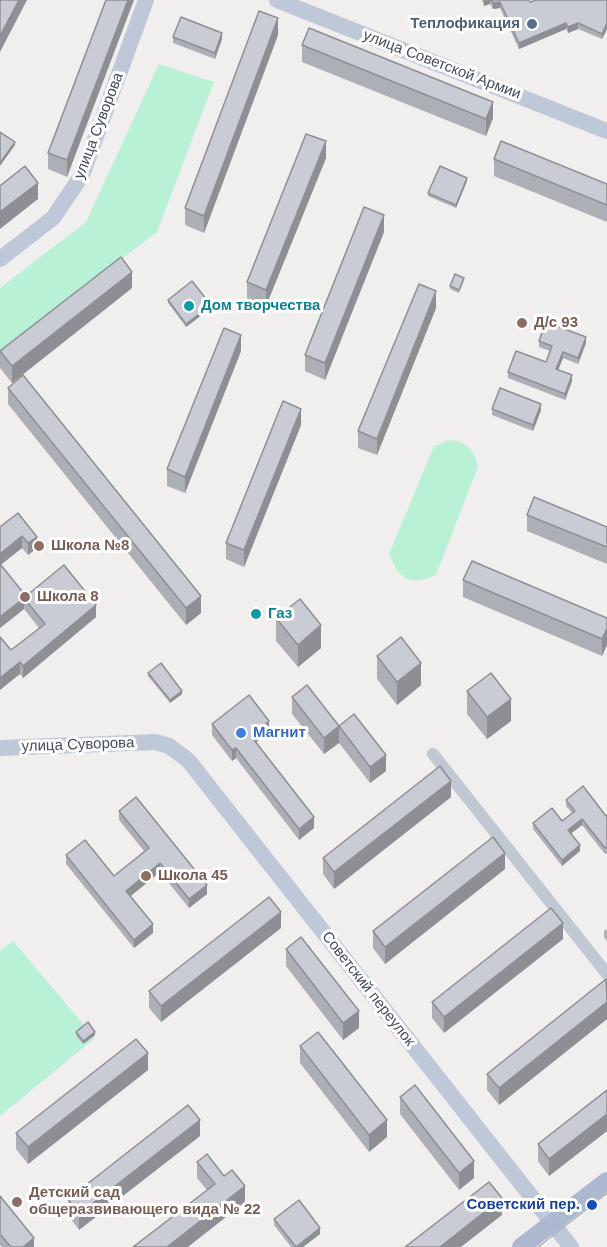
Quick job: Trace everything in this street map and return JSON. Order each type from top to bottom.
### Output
[{"type":"main road","points":[[521,1247],[607,1180]]},
{"type":"street","name":"улица Суворова","points":[[0,259],[53,218],[78,182],[146,0]]},
{"type":"street","name":"улица Советской Армии","points":[[277,0],[607,131]]},
{"type":"street","name":"улица Суворова","points":[[0,748],[156,742]]},
{"type":"street","name":"Советский переулок","points":[[156,742],[169,746],[188,760],[572,1247]]},
{"type":"street","points":[[433,754],[607,974]]},
{"type":"green space","points":[[159,64],[214,82],[157,232],[0,352],[0,288],[86,222]]},
{"type":"green space","points":[[450,440],[466,445],[475,456],[478,467],[436,575],[412,580],[401,575],[389,554],[434,446]]},
{"type":"green space","points":[[13,941],[95,1038],[0,1116],[0,951]]},
{"type":"building","points":[[0,0],[19,0],[0,36]]},
{"type":"building","points":[[106,0],[128,0],[67,160],[48,153]]},
{"type":"building","points":[[491,0],[529,0],[530,2],[537,0],[607,0],[607,23],[602,34],[578,23],[568,27],[566,23],[519,43],[500,2],[493,3]]},
{"type":"building","points":[[259,11],[278,18],[204,216],[185,208]]},
{"type":"building","points":[[181,17],[222,33],[215,53],[173,37]]},
{"type":"building","points":[[309,28],[493,102],[486,119],[302,45]]},
{"type":"building","points":[[0,132],[15,142],[0,163]]},
{"type":"building","points":[[306,134],[326,141],[266,290],[247,282]]},
{"type":"building","points":[[501,141],[607,184],[607,205],[494,159]]},
{"type":"building","points":[[25,166],[38,183],[0,212],[0,186]]},
{"type":"building","points":[[440,166],[467,178],[456,205],[428,193]]},
{"type":"building","points":[[364,207],[384,215],[325,363],[305,355]]},
{"type":"building","points":[[121,257],[132,272],[12,366],[0,351]]},
{"type":"building","points":[[455,274],[464,278],[459,290],[450,286]]},
{"type":"building","name":"Дом творчества","points":[[192,281],[211,305],[186,324],[168,300]]},
{"type":"building","points":[[419,284],[436,291],[377,439],[358,431]]},
{"type":"building","points":[[546,322],[586,337],[578,358],[563,352],[556,369],[572,375],[565,394],[508,372],[516,351],[546,362],[552,346],[539,341]]},
{"type":"building","points":[[224,328],[241,335],[185,477],[167,469]]},
{"type":"building","points":[[23,375],[201,596],[186,608],[8,388]]},
{"type":"building","points":[[500,388],[541,404],[533,425],[492,409]]},
{"type":"building","points":[[283,401],[301,409],[244,550],[226,543]]},
{"type":"building","points":[[534,497],[607,527],[607,547],[527,515]]},
{"type":"building","points":[[18,513],[37,537],[28,543],[22,536],[0,554],[0,527]]},
{"type":"building","points":[[472,561],[607,618],[607,628],[602,639],[463,580]]},
{"type":"building","points":[[0,564],[26,596],[64,565],[96,605],[23,666],[20,662],[0,678],[0,637],[11,650],[45,624],[24,598],[0,617]]},
{"type":"building","points":[[300,599],[321,625],[298,645],[276,618]]},
{"type":"building","points":[[401,637],[421,663],[397,682],[377,656]]},
{"type":"building","points":[[161,663],[182,691],[170,700],[148,673]]},
{"type":"building","points":[[491,673],[511,699],[487,717],[467,691]]},
{"type":"building","points":[[307,685],[339,726],[324,738],[292,697]]},
{"type":"building","points":[[249,695],[269,721],[251,736],[314,817],[299,829],[236,748],[232,750],[212,724]]},
{"type":"building","points":[[354,714],[386,755],[370,767],[339,726]]},
{"type":"building","points":[[440,766],[451,781],[334,872],[323,858]]},
{"type":"building","points":[[583,786],[607,815],[607,847],[605,848],[582,819],[568,830],[580,845],[562,860],[533,823],[552,808],[562,821],[575,811],[566,800]]},
{"type":"building","points":[[136,797],[207,885],[189,899],[160,863],[126,891],[153,924],[134,940],[66,855],[85,840],[114,876],[149,848],[119,811]]},
{"type":"building","points":[[493,837],[505,853],[385,947],[373,931]]},
{"type":"building","points":[[269,897],[281,912],[161,1006],[149,991]]},
{"type":"building","points":[[551,908],[563,923],[444,1017],[432,1002]]},
{"type":"building","points":[[301,937],[359,1011],[343,1023],[286,949]]},
{"type":"building","points":[[606,979],[607,1002],[499,1088],[487,1074]]},
{"type":"building","points":[[88,1022],[95,1032],[83,1041],[76,1032]]},
{"type":"building","points":[[318,1032],[387,1120],[369,1135],[300,1046]]},
{"type":"building","points":[[136,1039],[148,1053],[28,1147],[16,1133]]},
{"type":"building","points":[[415,1085],[474,1161],[459,1173],[400,1097]]},
{"type":"building","points":[[607,1090],[607,1114],[549,1159],[538,1144]]},
{"type":"building","points":[[188,1105],[200,1120],[79,1214],[68,1199]]},
{"type":"building","points":[[207,1154],[224,1176],[232,1170],[245,1186],[167,1247],[133,1247],[215,1184],[197,1162]]},
{"type":"building","points":[[489,1182],[502,1198],[440,1247],[405,1247]]},
{"type":"building","points":[[0,1196],[34,1238],[23,1247],[11,1247],[0,1234]]},
{"type":"building","points":[[299,1200],[320,1228],[296,1247],[274,1219]]},
{"type":"tram line","points":[[538,1247],[607,1193]]},
{"type":"place","name":"Теплофикация","points":[[532,24]]},
{"type":"place","name":"Дом творчества","points":[[189,306]]},
{"type":"place","name":"Д/с 93","points":[[522,323]]},
{"type":"place","name":"Школа №8","points":[[39,546]]},
{"type":"place","name":"Школа 8","points":[[25,597]]},
{"type":"place","name":"Газ","points":[[256,614]]},
{"type":"place","name":"Магнит","points":[[241,733]]},
{"type":"place","name":"Школа 45","points":[[146,876]]},
{"type":"place","name":"Детский сад общеразвивающего вида № 22","points":[[17,1202]]},
{"type":"place","name":"Советский пер.","points":[[592,1205]]}]
